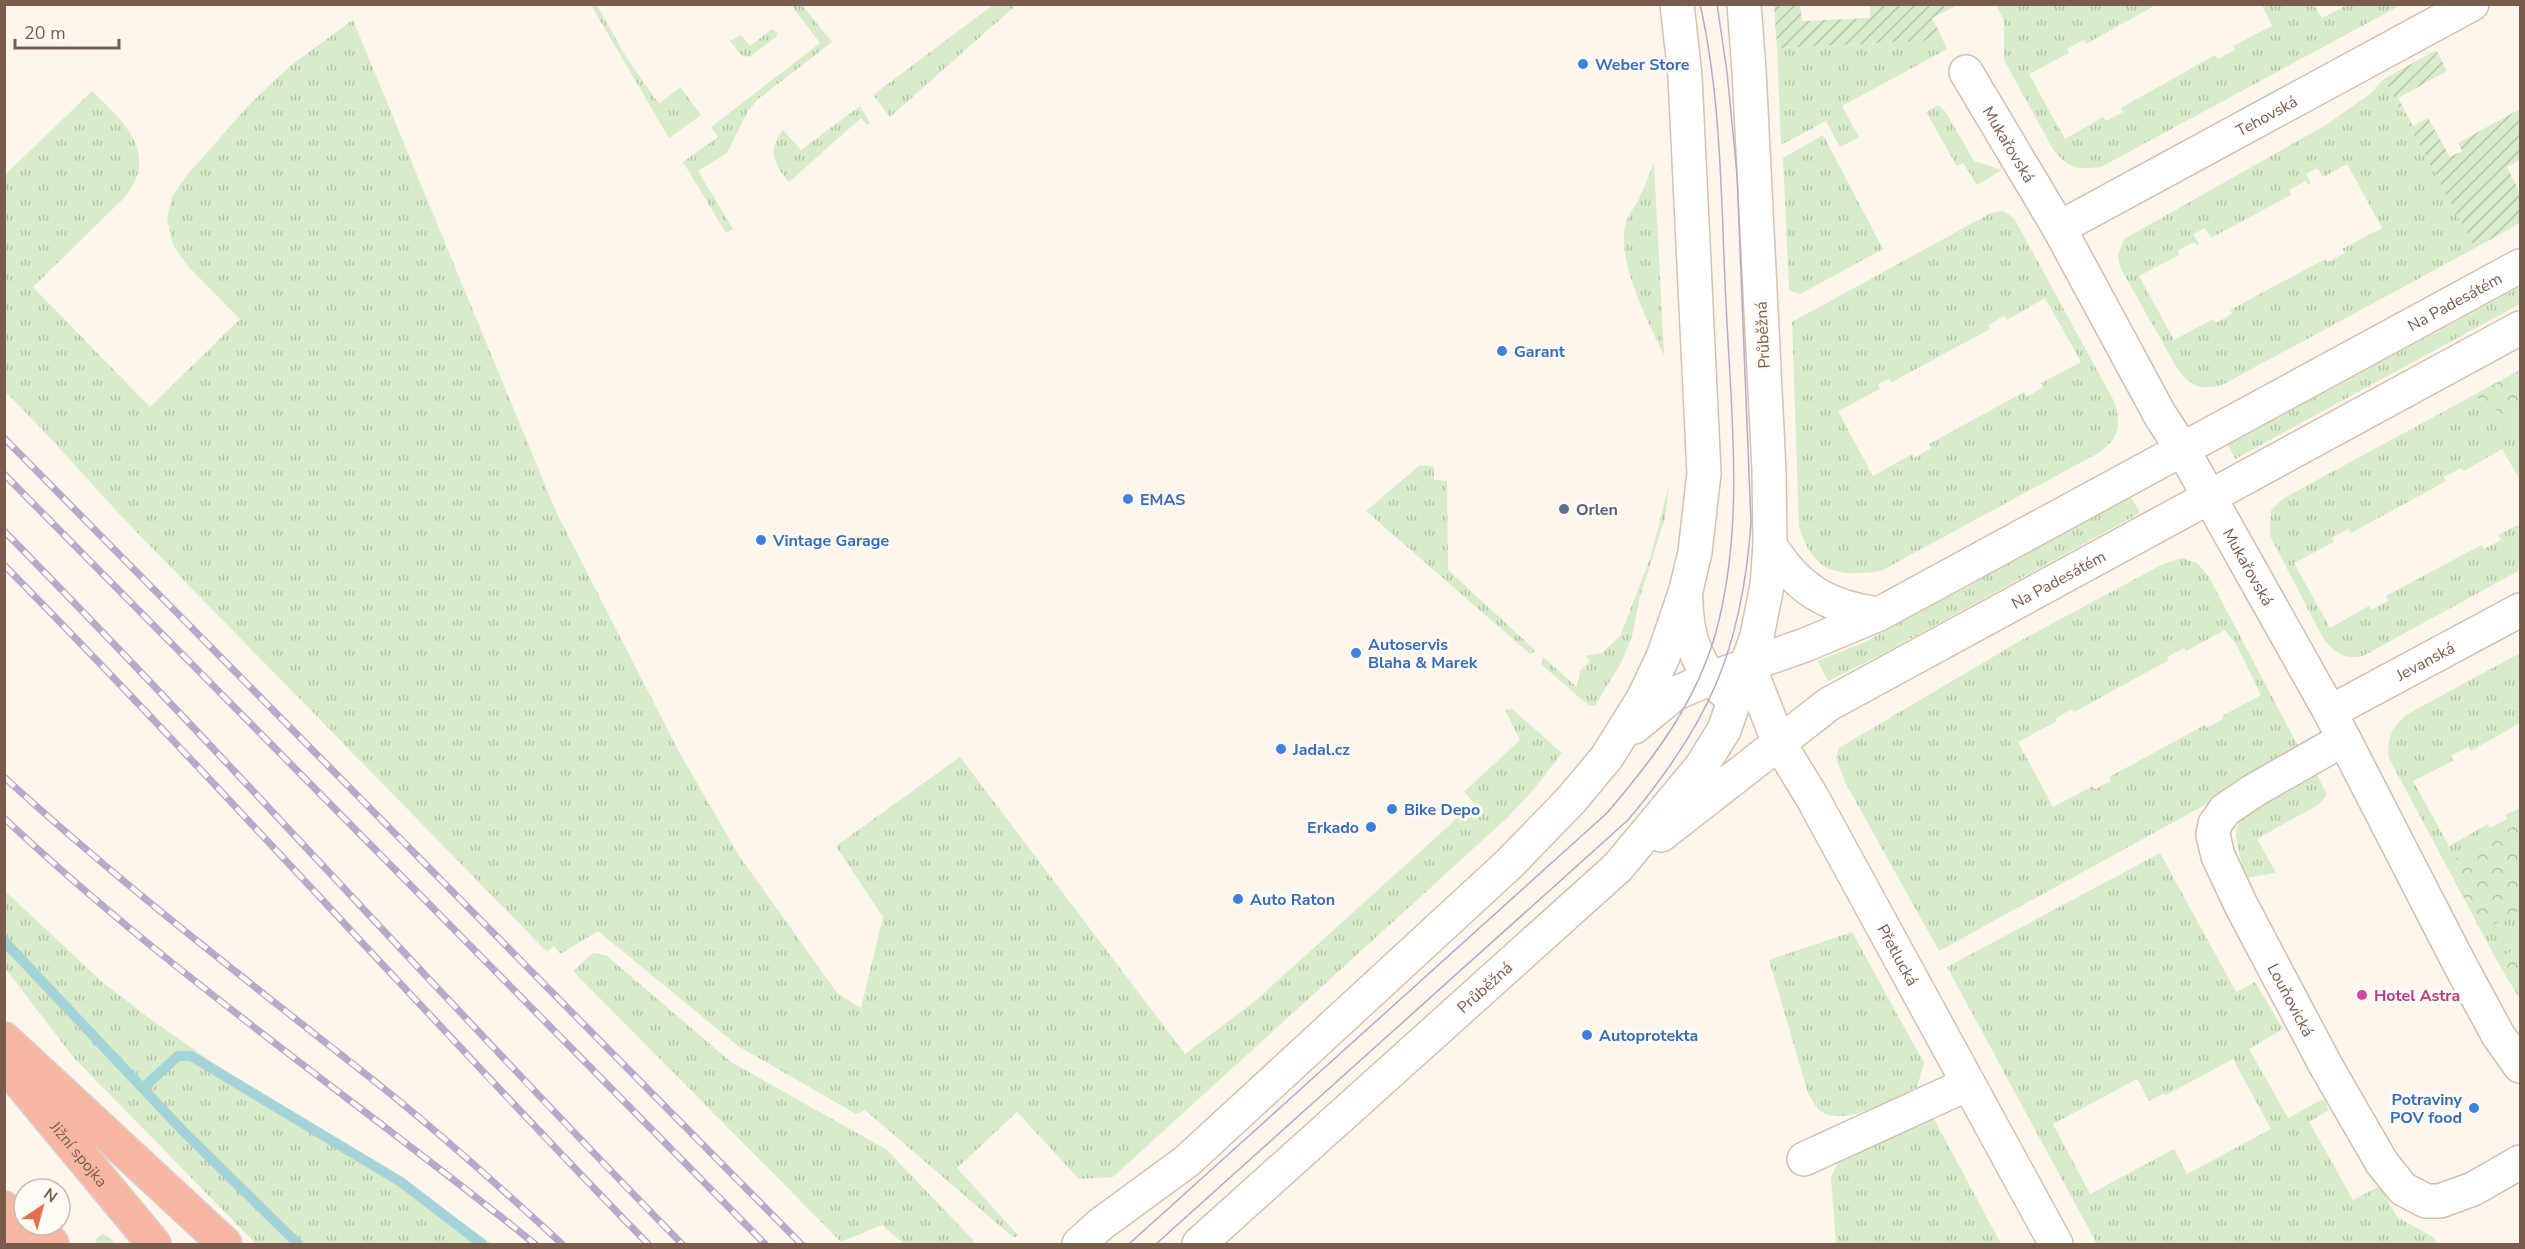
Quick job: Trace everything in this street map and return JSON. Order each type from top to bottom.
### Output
[{"type":"highway","points":[[4,1039],[225,1245]]},
{"type":"highway","name":"Jižní spojka","points":[[4,1063],[154,1245]]},
{"type":"highway","points":[[4,1208],[24,1245]]},
{"type":"main road","points":[[1079,1245],[1101,1224],[1187,1161],[1509,864],[1572,799],[1619,740],[1643,699],[1662,657],[1686,590],[1695,552],[1704,472],[1685,76],[1677,4]]},
{"type":"main road","name":"Průběžná","points":[[1199,1245],[1618,867],[1701,767],[1724,730],[1748,664],[1764,606],[1770,545],[1766,411],[1744,4]]},
{"type":"main road","name":"Tehovská","points":[[2059,228],[2472,4]]},
{"type":"main road","name":"Mukařovská","points":[[1966,72],[2059,228],[2160,415],[2183,450],[2337,726],[2458,961],[2498,1035],[2520,1066]]},
{"type":"main road","name":"Na Padesátém","points":[[1748,664],[1805,645],[1879,614],[2520,266]]},
{"type":"main road","name":"Na Padesátém","points":[[1618,867],[1830,704],[2520,328]]},
{"type":"main road","points":[[1770,545],[1791,575],[1811,592],[1837,606],[1879,614]]},
{"type":"main road","points":[[1686,590],[1689,634],[1703,668],[1779,743]]},
{"type":"main road","name":"Jevanská","points":[[2337,726],[2520,610]]},
{"type":"main road","points":[[1619,740],[1653,709],[1674,694],[1748,664]]},
{"type":"main road","name":"Přetlucká","points":[[1748,664],[1779,743],[1812,797],[2056,1245]]},
{"type":"main road","name":"Louňovická","points":[[2337,726],[2225,810],[2215,824],[2213,836],[2218,856],[2241,905],[2326,1066],[2382,1163],[2403,1189],[2426,1201],[2440,1201],[2473,1189],[2520,1162]]},
{"type":"main road","points":[[1804,1159],[1968,1084]]},
{"type":"green space","points":[[591,5],[597,5],[626,57],[659,104],[680,87],[701,115],[669,138]]},
{"type":"green space","points":[[791,5],[802,5],[832,42],[758,99],[748,111],[727,153],[698,171],[733,229],[726,233],[683,162],[718,137],[711,127],[820,43]]},
{"type":"green space","points":[[993,5],[1016,5],[890,117],[873,95]]},
{"type":"green space","points":[[1774,5],[1800,5],[1802,21],[1870,18],[1870,5],[1958,5],[1932,18],[1939,32],[1924,41],[1777,48]]},
{"type":"green space","points":[[1996,5],[2156,5],[2086,44],[2084,40],[2067,49],[2069,53],[2029,74],[2065,139],[2103,117],[2106,121],[2123,112],[2121,108],[2215,55],[2218,59],[2235,50],[2233,46],[2272,26],[2262,5],[2314,5],[2322,18],[2347,5],[2401,5],[2101,167],[2086,168],[2070,165],[2054,151],[2004,60],[2004,20]]},
{"type":"green space","points":[[353,20],[557,514],[678,750],[738,854],[837,993],[861,1008],[883,917],[836,846],[960,757],[1185,1054],[1255,1001],[1474,803],[1464,792],[1520,740],[1505,710],[1512,709],[1562,753],[1534,789],[1508,817],[1113,1177],[1079,1179],[1017,1112],[957,1168],[1018,1235],[1014,1238],[865,1110],[856,1114],[738,1046],[598,931],[560,954],[554,946],[547,952],[123,518],[5,391],[5,175],[92,91],[126,127],[139,153],[139,168],[134,183],[123,199],[33,287],[150,407],[240,319],[188,266],[173,245],[167,219],[172,197],[187,175],[249,105],[291,65]]},
{"type":"green space","points":[[772,29],[777,36],[750,57],[741,55],[730,41],[741,35],[750,46]]},
{"type":"green space","points":[[1939,32],[1947,49],[1842,106],[1859,137],[1840,147],[1826,121],[1781,145],[1777,48],[1924,41]]},
{"type":"green space","points":[[2436,50],[2447,71],[2398,98],[2413,126],[2428,118],[2450,157],[2462,151],[2458,143],[2520,109],[2520,160],[2507,167],[2520,193],[2520,223],[2475,248],[2384,79]]},
{"type":"green space","points":[[2384,79],[2475,248],[2224,384],[2203,387],[2193,384],[2178,370],[2120,267],[2118,255],[2124,239],[2326,125],[2370,94]],"holes":[[[2347,164],[2382,228],[2342,249],[2345,253],[2328,262],[2325,259],[2230,310],[2232,314],[2216,323],[2213,319],[2174,340],[2139,276],[2179,255],[2177,251],[2194,242],[2199,244],[2193,234],[2205,228],[2211,238],[2291,195],[2289,190],[2306,181],[2308,185],[2311,183],[2306,174],[2317,168],[2323,177]]]},
{"type":"green space","points":[[860,106],[870,123],[867,125],[861,118],[789,182],[779,170],[774,157],[775,144],[783,130],[801,150]]},
{"type":"green space","points":[[1936,106],[1945,111],[1974,161],[2002,170],[1977,185],[1963,163],[1957,166],[1926,112]]},
{"type":"green space","points":[[1823,135],[1883,249],[1800,294],[1789,290],[1783,158]]},
{"type":"green space","points":[[1654,162],[1664,355],[1634,288],[1628,269],[1624,234],[1627,220]]},
{"type":"green space","points":[[2003,211],[2014,218],[2115,403],[2118,424],[2115,436],[2100,452],[1881,571],[1852,573],[1829,569],[1812,554],[1799,527],[1792,322],[1991,213]],"holes":[[[2045,298],[2081,362],[2041,383],[2043,387],[2027,397],[2024,392],[1929,444],[1931,448],[1914,458],[1912,454],[1873,476],[1838,411],[1880,389],[1878,384],[1889,379],[1892,382],[1990,329],[1988,325],[2004,316],[2007,320]]]},
{"type":"green space","points":[[2520,287],[2520,304],[2235,459],[2228,445]]},
{"type":"green space","points":[[2520,370],[2520,480],[2502,449],[2464,471],[2461,468],[2444,477],[2446,481],[2351,533],[2349,528],[2332,538],[2334,542],[2294,563],[2330,628],[2369,606],[2371,610],[2388,601],[2386,596],[2481,545],[2484,549],[2501,540],[2498,535],[2520,524],[2520,570],[2363,656],[2344,656],[2335,651],[2323,638],[2270,536],[2271,510],[2284,498]]},
{"type":"green space","points":[[2520,370],[2520,426],[2474,395]]},
{"type":"green space","points":[[1420,465],[1434,467],[1434,480],[1447,481],[1448,570],[1536,651],[1530,654],[1366,511]]},
{"type":"green space","points":[[1669,485],[1665,518],[1640,597],[1632,636],[1622,661],[1595,706],[1588,705],[1541,664],[1543,657],[1577,687],[1580,671],[1590,661],[1585,656],[1602,653],[1620,636],[1650,559]]},
{"type":"green space","points":[[2131,497],[2140,513],[1886,652],[1828,681],[1818,661],[1865,642]]},
{"type":"green space","points":[[2182,558],[2197,563],[2209,577],[2301,752],[1939,951],[1845,782],[1836,758],[1839,748],[2018,642],[2163,564]],"holes":[[[2225,630],[2237,646],[2261,695],[2222,716],[2223,719],[2207,728],[2205,725],[2109,777],[2111,781],[2095,789],[2093,786],[2053,807],[2018,742],[2057,721],[2056,718],[2072,709],[2074,712],[2169,660],[2167,657],[2184,648],[2186,651]]]},
{"type":"green space","points":[[2520,653],[2520,723],[2471,751],[2468,747],[2451,756],[2453,761],[2413,781],[2449,846],[2488,824],[2490,828],[2507,819],[2505,815],[2520,808],[2520,999],[2496,959],[2389,758],[2388,745],[2397,724],[2406,715]]},
{"type":"green space","points":[[2315,771],[2327,795],[2318,805],[2257,839],[2276,873],[2245,878],[2236,838],[2236,830],[2242,815]]},
{"type":"green space","points":[[2520,823],[2520,910],[2482,931],[2446,864]]},
{"type":"green space","points":[[2160,853],[2236,992],[2255,982],[2283,1029],[2249,1049],[2288,1118],[2323,1099],[2329,1110],[2309,1122],[2353,1200],[2380,1186],[2397,1217],[2433,1237],[2437,1244],[2097,1244],[1947,967]],"holes":[[[2233,1059],[2271,1129],[2187,1174],[2174,1149],[2090,1194],[2053,1124],[2137,1079],[2149,1101],[2164,1093],[2166,1095]]]},
{"type":"green space","points":[[5,891],[101,981],[153,1021],[215,1064],[402,1179],[492,1244],[256,1244],[74,1058],[5,968]]},
{"type":"green space","points":[[1852,932],[1924,1063],[1917,1087],[1857,1114],[1832,1116],[1817,1108],[1808,1093],[1769,960]]},
{"type":"green space","points":[[2520,947],[2520,999],[2496,959]]},
{"type":"green space","points":[[593,953],[607,956],[731,1062],[887,1150],[974,1241],[973,1244],[904,1244],[882,1225],[841,1242],[573,971]]},
{"type":"green space","points":[[1933,1117],[2001,1244],[1836,1244],[1831,1178],[1839,1160]]},
{"type":"green space","points":[[102,1234],[109,1237],[115,1244],[95,1244],[96,1239]]},
{"type":"waterway","points":[[4,941],[183,1131],[298,1244]]},
{"type":"waterway","points":[[143,1088],[178,1056],[191,1056],[401,1182],[482,1244]]},
{"type":"tram line","points":[[1129,1244],[1607,813],[1657,750],[1685,706],[1697,682],[1708,658],[1725,592],[1733,510],[1734,468],[1717,115],[1700,4]]},
{"type":"tram line","points":[[1156,1244],[1628,820],[1680,751],[1716,683],[1739,609],[1751,523],[1737,174],[1727,72],[1717,4]]},
{"type":"railway","points":[[4,438],[801,1244]]},
{"type":"railway","points":[[4,474],[765,1244]]},
{"type":"railway","points":[[4,531],[175,708],[596,1156],[682,1244]]},
{"type":"railway","points":[[4,565],[166,733],[486,1075],[648,1244]]},
{"type":"railway","points":[[4,777],[136,891],[414,1113],[562,1244]]},
{"type":"railway","points":[[4,818],[67,875],[199,984],[535,1244]]},
{"type":"place","name":"Weber Store","points":[[1583,64]]},
{"type":"place","name":"Garant","points":[[1502,351]]},
{"type":"place","name":"EMAS","points":[[1128,499]]},
{"type":"place","name":"Orlen","points":[[1564,509]]},
{"type":"place","name":"Vintage Garage","points":[[761,540]]},
{"type":"place","name":"Autoservis Blaha & Marek","points":[[1356,653]]},
{"type":"place","name":"Jadal.cz","points":[[1281,749]]},
{"type":"place","name":"Bike Depo","points":[[1392,809]]},
{"type":"place","name":"Erkado","points":[[1371,827]]},
{"type":"place","name":"Auto Raton","points":[[1238,899]]},
{"type":"place","name":"Hotel Astra","points":[[2362,995]]},
{"type":"place","name":"Autoprotekta","points":[[1587,1035]]},
{"type":"place","name":"Potraviny POV food","points":[[2474,1108]]}]
